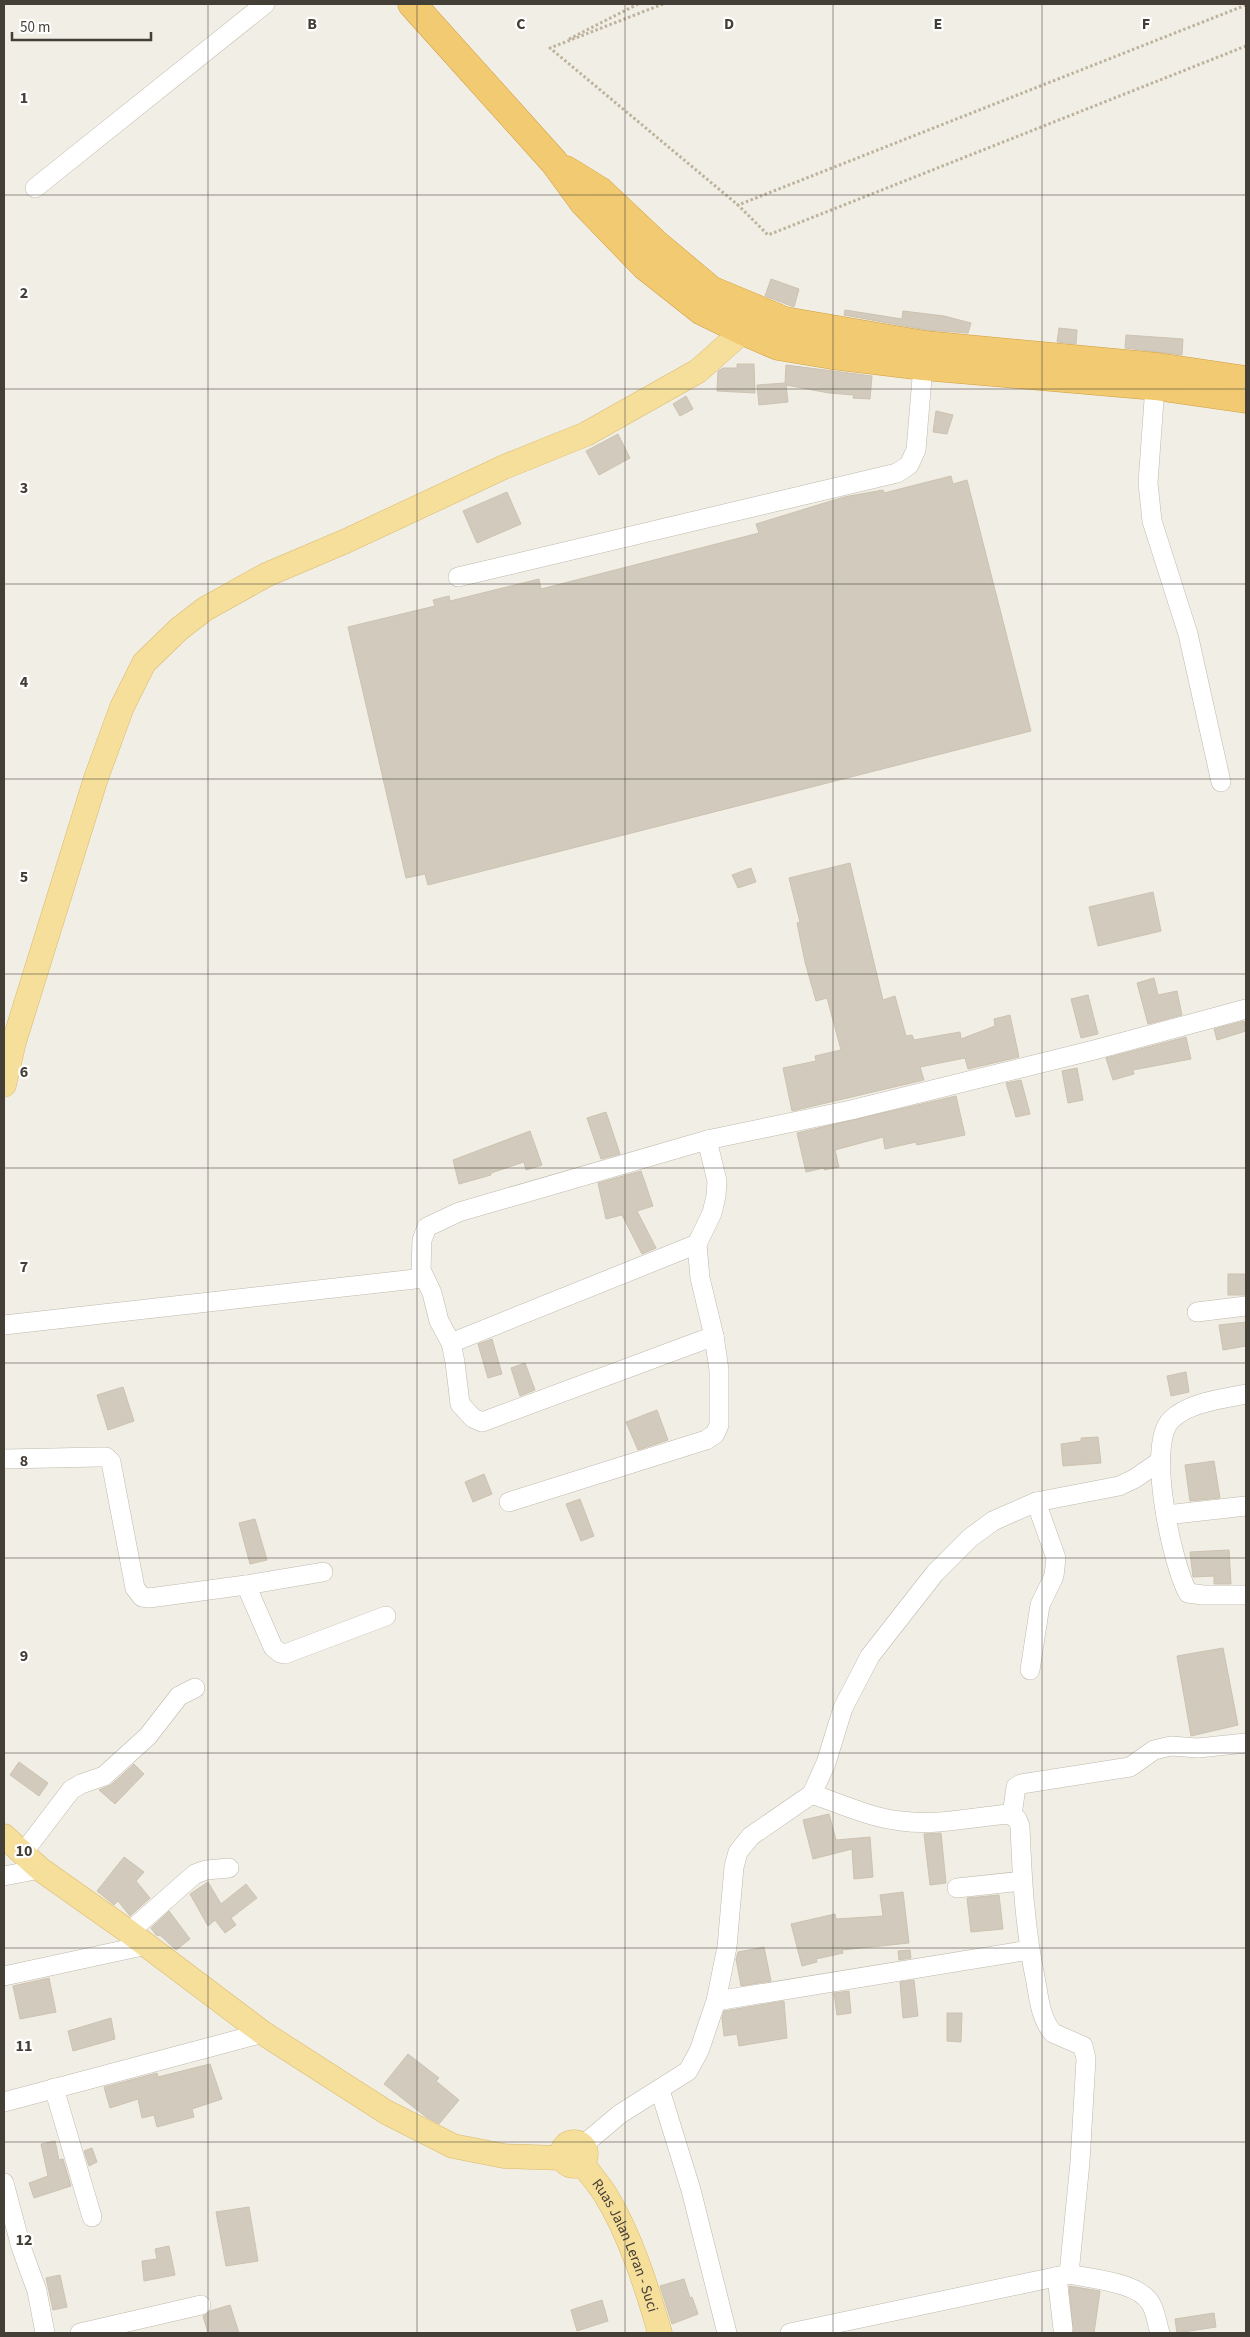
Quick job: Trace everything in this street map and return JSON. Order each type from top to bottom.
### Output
[{"type":"highway","points":[[412,4],[554,162],[584,203],[645,266],[707,301],[742,331],[778,346],[923,366],[1155,386],[1246,399]]},
{"type":"highway","points":[[707,301],[785,321],[925,346],[1158,366],[1246,380]]},
{"type":"main road","points":[[4,1085],[14,1042],[96,778],[122,707],[144,662],[178,628],[205,609],[249,585],[504,467],[586,434],[698,371],[742,331]]},
{"type":"main road","points":[[4,1836],[31,1861],[138,1938],[263,2033],[386,2112],[453,2146],[504,2156],[575,2156]]},
{"type":"main road","name":"Ruas Jalan Leran - Suci","points":[[575,2156],[605,2194],[623,2230],[651,2300],[660,2333]]},
{"type":"street","points":[[35,188],[265,4]]},
{"type":"street","points":[[458,577],[897,472],[909,465],[913,459],[923,366]]},
{"type":"street","points":[[1155,386],[1148,483],[1152,521],[1188,634],[1221,782]]},
{"type":"street","points":[[714,1336],[482,1422],[473,1418],[460,1404],[455,1362],[450,1343],[439,1322],[432,1292],[421,1270],[424,1234],[427,1227],[459,1212],[707,1140],[850,1110],[1094,1050],[1246,1009]]},
{"type":"street","points":[[509,1502],[706,1440],[716,1434],[719,1425],[719,1370],[714,1336],[700,1278],[698,1244],[712,1213],[716,1196],[716,1181],[707,1140]]},
{"type":"street","points":[[450,1343],[698,1244]]},
{"type":"street","points":[[4,1325],[424,1278]]},
{"type":"street","points":[[1197,1312],[1246,1306]]},
{"type":"street","points":[[1246,1394],[1189,1408],[1176,1415],[1167,1427],[1159,1462],[1166,1515],[1183,1584],[1188,1593],[1203,1596],[1246,1595]]},
{"type":"street","points":[[4,1459],[106,1457],[111,1462],[135,1588],[137,1593],[142,1596],[149,1598],[323,1572]]},
{"type":"street","points":[[575,2156],[620,2114],[660,2090],[688,2070],[695,2061],[716,2001],[727,1947],[734,1867],[738,1852],[751,1836],[812,1794],[826,1763],[843,1708],[870,1656],[936,1573],[970,1538],[993,1520],[1036,1502],[1119,1486],[1134,1479],[1159,1462]]},
{"type":"street","points":[[1030,1670],[1040,1604],[1054,1576],[1056,1558],[1036,1502]]},
{"type":"street","points":[[1166,1515],[1246,1506]]},
{"type":"street","points":[[246,1585],[273,1648],[280,1653],[285,1654],[386,1616]]},
{"type":"street","points":[[4,1876],[31,1861],[71,1790],[81,1784],[104,1776],[148,1736],[179,1696],[195,1688]]},
{"type":"street","points":[[1012,1814],[1016,1787],[1021,1784],[1130,1767],[1154,1750],[1171,1746],[1198,1748],[1246,1743]]},
{"type":"street","points":[[812,1794],[874,1816],[902,1822],[932,1822],[1012,1814]]},
{"type":"street","points":[[1012,1814],[1020,1826],[1022,1881],[1029,1950],[1041,2010],[1053,2033],[1080,2043],[1085,2051],[1085,2098],[1080,2162],[1063,2275],[1063,2329]]},
{"type":"street","points":[[4,1976],[138,1938],[194,1874],[206,1870],[229,1868]]},
{"type":"street","points":[[957,1888],[1022,1881]]},
{"type":"street","points":[[716,2001],[1029,1950]]},
{"type":"street","points":[[4,2102],[263,2033]]},
{"type":"street","points":[[54,2088],[92,2217]]},
{"type":"street","points":[[660,2090],[691,2190],[727,2333]]},
{"type":"street","points":[[4,2182],[22,2247],[37,2291],[45,2333]]},
{"type":"street","points":[[790,2333],[1063,2275],[1132,2288],[1142,2294],[1151,2304],[1160,2333]]},
{"type":"street","points":[[80,2333],[201,2305]]},
{"type":"path","points":[[550,48],[638,4]]},
{"type":"path","points":[[550,48],[663,4]]},
{"type":"path","points":[[738,205],[1246,5]]},
{"type":"path","points":[[550,48],[738,205],[768,235],[1246,46]]},
{"type":"building","points":[[771,279],[799,289],[794,307],[765,296]]},
{"type":"building","points":[[845,310],[902,319],[903,311],[944,316],[971,323],[968,333],[927,330],[844,315]]},
{"type":"building","points":[[1059,328],[1077,330],[1076,344],[1057,342]]},
{"type":"building","points":[[1126,335],[1183,339],[1182,355],[1125,348]]},
{"type":"building","points":[[737,364],[754,364],[755,393],[717,391],[718,371],[723,368],[737,368]]},
{"type":"building","points":[[786,365],[872,376],[870,399],[853,398],[854,395],[829,393],[786,385],[788,402],[759,405],[757,385],[785,383]]},
{"type":"building","points":[[686,396],[693,409],[680,416],[673,404]]},
{"type":"building","points":[[936,411],[953,415],[947,434],[933,432]]},
{"type":"building","points":[[618,434],[630,458],[599,475],[586,451]]},
{"type":"building","points":[[951,476],[953,484],[967,480],[1031,731],[428,885],[425,874],[406,878],[348,627],[435,606],[433,600],[449,596],[450,601],[539,579],[541,589],[759,533],[756,524],[844,497],[883,490],[884,493]]},
{"type":"building","points":[[507,492],[521,524],[477,543],[463,511]]},
{"type":"building","points":[[850,863],[883,1000],[895,996],[906,1036],[912,1035],[914,1040],[960,1032],[961,1039],[995,1026],[994,1019],[1010,1015],[1019,1057],[968,1069],[965,1058],[920,1067],[924,1080],[792,1111],[783,1068],[816,1061],[815,1056],[841,1050],[827,998],[816,1001],[805,962],[797,923],[800,922],[789,878]]},
{"type":"building","points":[[751,868],[756,882],[738,888],[732,875]]},
{"type":"building","points":[[1153,892],[1161,931],[1098,946],[1089,907]]},
{"type":"building","points":[[1154,978],[1158,995],[1177,991],[1182,1015],[1148,1024],[1137,983]]},
{"type":"building","points":[[1088,995],[1098,1034],[1081,1038],[1071,999]]},
{"type":"building","points":[[1244,1021],[1246,1031],[1217,1040],[1214,1029]]},
{"type":"building","points":[[1186,1037],[1191,1059],[1133,1070],[1134,1074],[1113,1080],[1106,1058]]},
{"type":"building","points":[[1077,1068],[1083,1100],[1068,1103],[1062,1071]]},
{"type":"building","points":[[1021,1080],[1030,1114],[1016,1117],[1006,1083]]},
{"type":"building","points":[[956,1096],[965,1135],[917,1145],[916,1142],[885,1149],[883,1137],[835,1150],[839,1167],[806,1172],[797,1133]]},
{"type":"building","points":[[606,1112],[620,1154],[601,1159],[587,1118]]},
{"type":"building","points":[[530,1131],[542,1165],[526,1170],[524,1162],[491,1173],[491,1175],[459,1184],[453,1160]]},
{"type":"building","points":[[641,1171],[653,1206],[637,1211],[656,1248],[642,1254],[622,1215],[606,1219],[598,1183]]},
{"type":"building","points":[[1228,1274],[1246,1274],[1246,1295],[1228,1295]]},
{"type":"building","points":[[1246,1322],[1246,1346],[1223,1350],[1219,1325]]},
{"type":"building","points":[[492,1339],[502,1374],[488,1378],[478,1344]]},
{"type":"building","points":[[525,1363],[535,1390],[520,1396],[511,1368]]},
{"type":"building","points":[[1186,1372],[1189,1392],[1171,1396],[1167,1376]]},
{"type":"building","points":[[123,1387],[134,1421],[108,1430],[97,1395]]},
{"type":"building","points":[[657,1410],[668,1440],[638,1450],[626,1422]]},
{"type":"building","points":[[1098,1437],[1101,1463],[1063,1466],[1061,1444],[1081,1441],[1081,1438]]},
{"type":"building","points":[[1214,1461],[1220,1498],[1190,1501],[1185,1465]]},
{"type":"building","points":[[484,1474],[492,1494],[473,1502],[465,1482]]},
{"type":"building","points":[[580,1499],[594,1536],[581,1541],[566,1504]]},
{"type":"building","points":[[255,1519],[267,1560],[250,1564],[239,1523]]},
{"type":"building","points":[[1229,1550],[1231,1584],[1214,1584],[1214,1576],[1193,1577],[1190,1552]]},
{"type":"building","points":[[1223,1648],[1238,1725],[1191,1736],[1177,1656]]},
{"type":"building","points":[[19,1762],[48,1783],[39,1796],[10,1775]]},
{"type":"building","points":[[134,1764],[144,1774],[115,1804],[99,1790],[111,1785]]},
{"type":"building","points":[[829,1814],[836,1840],[870,1837],[873,1877],[854,1879],[852,1849],[813,1859],[803,1820]]},
{"type":"building","points":[[941,1833],[946,1883],[930,1885],[924,1834]]},
{"type":"building","points":[[124,1857],[144,1872],[136,1881],[150,1898],[130,1916],[118,1901],[114,1905],[97,1891]]},
{"type":"building","points":[[208,1882],[221,1904],[246,1884],[257,1898],[231,1918],[236,1925],[225,1933],[215,1920],[208,1926],[190,1894]]},
{"type":"building","points":[[903,1892],[909,1943],[842,1950],[843,1953],[816,1959],[817,1962],[802,1966],[791,1924],[835,1914],[836,1919],[883,1916],[880,1895]]},
{"type":"building","points":[[999,1895],[1003,1929],[971,1932],[967,1898]]},
{"type":"building","points":[[169,1911],[190,1939],[176,1950],[161,1936],[156,1935],[151,1928]]},
{"type":"building","points":[[764,1947],[771,1981],[741,1986],[736,1959],[738,1952]]},
{"type":"building","points":[[910,1950],[911,1958],[899,1960],[898,1951]]},
{"type":"building","points":[[49,1978],[56,2012],[20,2019],[13,1986]]},
{"type":"building","points":[[914,1980],[918,2016],[903,2018],[900,1982]]},
{"type":"building","points":[[849,1991],[851,2013],[837,2015],[834,1993]]},
{"type":"building","points":[[784,2001],[787,2038],[739,2046],[737,2034],[724,2036],[722,2018],[724,2011]]},
{"type":"building","points":[[947,2013],[962,2013],[961,2042],[947,2041]]},
{"type":"building","points":[[111,2018],[115,2039],[73,2051],[68,2031]]},
{"type":"building","points":[[408,2054],[439,2078],[436,2081],[459,2100],[439,2124],[426,2117],[384,2084]]},
{"type":"building","points":[[210,2064],[222,2099],[192,2109],[194,2117],[157,2127],[154,2115],[142,2118],[138,2099],[110,2108],[104,2087],[157,2073],[158,2077]]},
{"type":"building","points":[[55,2141],[59,2160],[63,2159],[71,2186],[34,2198],[29,2183],[48,2176],[41,2144]]},
{"type":"building","points":[[92,2148],[97,2162],[89,2166],[84,2151]]},
{"type":"building","points":[[249,2207],[258,2261],[226,2266],[216,2212]]},
{"type":"building","points":[[169,2246],[175,2275],[144,2281],[142,2261],[157,2259],[155,2249]]},
{"type":"building","points":[[60,2275],[67,2307],[53,2310],[46,2278]]},
{"type":"building","points":[[684,2279],[698,2314],[672,2324],[660,2286]]},
{"type":"building","points":[[1069,2286],[1100,2291],[1094,2333],[1073,2333]]},
{"type":"building","points":[[602,2300],[608,2321],[577,2331],[571,2310]]},
{"type":"building","points":[[230,2305],[239,2333],[208,2333],[203,2316],[210,2311]]},
{"type":"building","points":[[1214,2313],[1216,2327],[1177,2333],[1175,2319]]}]
